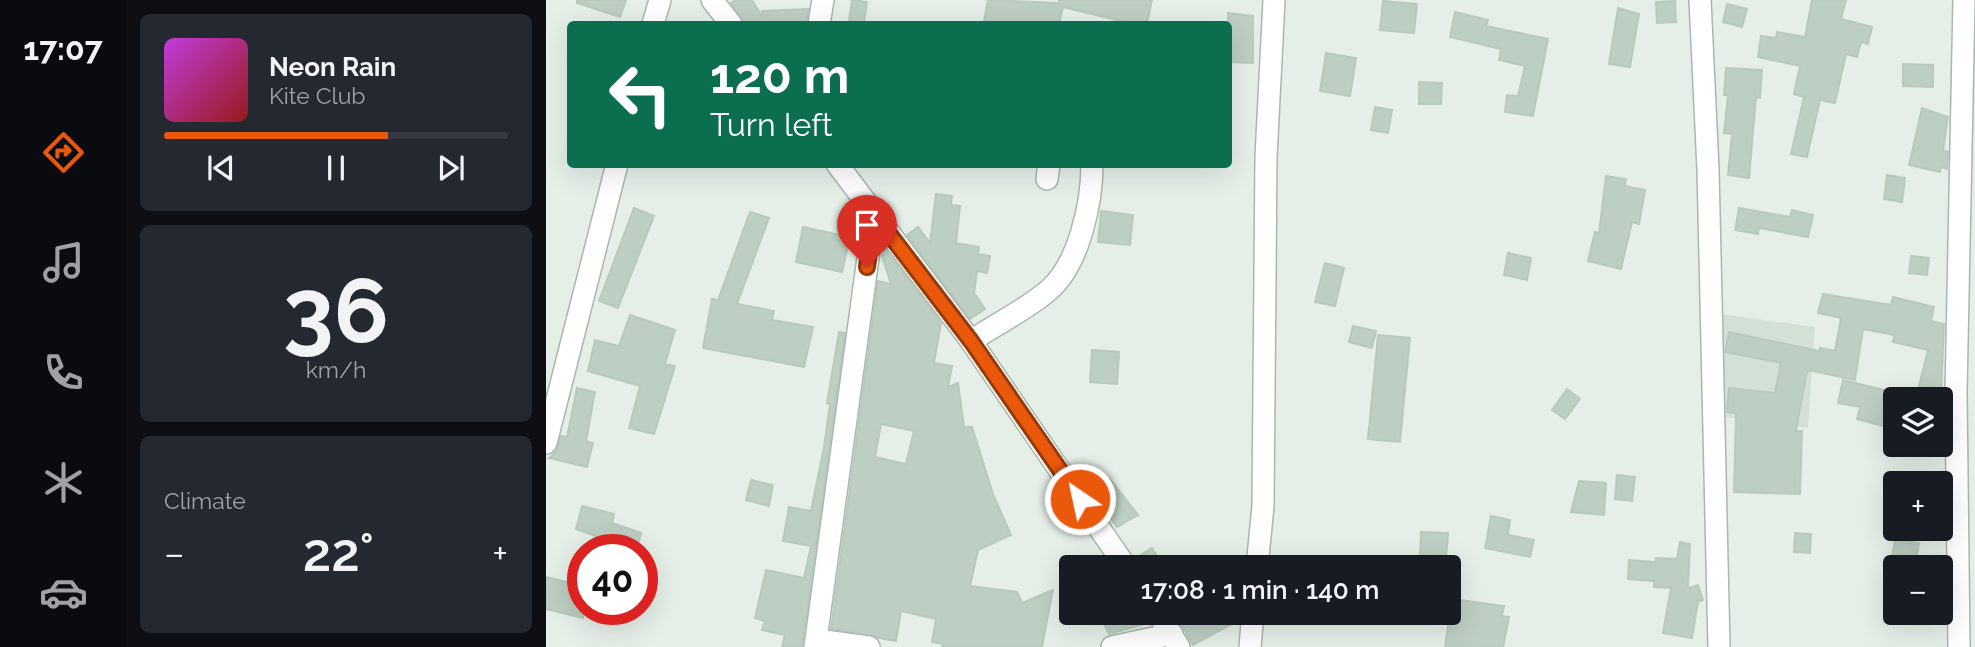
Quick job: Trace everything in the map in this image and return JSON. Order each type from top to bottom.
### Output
[{"type":"street","points":[[654,21],[660,0]]},
{"type":"street","points":[[712,0],[729,21]]},
{"type":"street","points":[[820,21],[823,0]]},
{"type":"street","points":[[1258,555],[1263,506],[1266,156],[1274,0]]},
{"type":"street","points":[[1700,0],[1708,169],[1719,647]]},
{"type":"street","points":[[1959,647],[1956,392],[1964,0]]},
{"type":"street","points":[[546,443],[616,168]]},
{"type":"street","points":[[840,168],[971,341],[1118,555]]},
{"type":"street","points":[[971,341],[1050,289],[1076,250],[1087,212],[1092,168]]},
{"type":"street","points":[[869,647],[816,644],[874,214]]},
{"type":"street","points":[[1112,647],[1176,641],[1166,625]]},
{"type":"street","points":[[1250,647],[1252,625]]},
{"type":"shaded area","points":[[1713,313],[1815,327],[1808,428],[1716,416]]},
{"type":"building","points":[[577,0],[626,0],[620,17],[577,3]]},
{"type":"building","points":[[735,0],[752,0],[763,18],[762,11],[808,9],[806,21],[742,21],[731,3]]},
{"type":"building","points":[[852,0],[867,2],[864,21],[849,21]]},
{"type":"building","points":[[988,0],[1059,3],[1059,0],[1152,0],[1148,21],[1121,21],[1063,7],[1060,21],[984,21]]},
{"type":"building","points":[[1812,0],[1846,0],[1841,19],[1872,27],[1868,44],[1861,42],[1857,57],[1846,54],[1835,103],[1820,100],[1807,157],[1791,154],[1804,97],[1794,94],[1800,66],[1758,57],[1761,36],[1776,38],[1777,32],[1805,37]]},
{"type":"building","points":[[1383,1],[1417,4],[1414,33],[1380,30]]},
{"type":"building","points":[[1675,1],[1676,22],[1657,23],[1656,2]]},
{"type":"building","points":[[1727,4],[1747,9],[1742,27],[1723,22]]},
{"type":"building","points":[[1618,8],[1639,14],[1630,67],[1609,64]]},
{"type":"building","points":[[1455,12],[1488,20],[1486,26],[1548,39],[1533,116],[1505,112],[1507,95],[1518,96],[1525,66],[1499,60],[1501,49],[1450,37]]},
{"type":"building","points":[[1228,13],[1253,16],[1253,63],[1232,62],[1232,21],[1228,21]]},
{"type":"building","points":[[1326,53],[1356,58],[1350,96],[1320,91]]},
{"type":"building","points":[[1903,64],[1933,65],[1933,87],[1903,86]]},
{"type":"building","points":[[1726,68],[1762,70],[1760,98],[1756,97],[1749,178],[1728,175],[1732,134],[1724,133],[1728,95],[1724,95]]},
{"type":"building","points":[[1419,82],[1442,83],[1441,104],[1419,104]]},
{"type":"building","points":[[1375,107],[1392,110],[1388,133],[1371,130]]},
{"type":"building","points":[[1922,108],[1948,117],[1943,150],[1948,152],[1947,169],[1941,167],[1940,172],[1909,165]]},
{"type":"building","points":[[1887,175],[1905,178],[1902,202],[1884,199]]},
{"type":"building","points":[[1606,176],[1626,179],[1625,186],[1645,190],[1639,224],[1632,222],[1621,269],[1588,261],[1595,232],[1599,233]]},
{"type":"building","points":[[936,194],[952,196],[951,205],[960,206],[956,243],[979,247],[978,254],[990,256],[987,273],[977,271],[974,293],[985,309],[970,319],[907,235],[918,227],[930,243]]},
{"type":"building","points":[[634,208],[654,216],[618,308],[599,301]]},
{"type":"building","points":[[1739,208],[1790,217],[1792,210],[1813,215],[1808,237],[1759,228],[1758,234],[1735,230]]},
{"type":"building","points":[[1101,211],[1133,215],[1130,245],[1098,242]]},
{"type":"building","points":[[750,212],[769,218],[737,304],[774,311],[772,320],[813,327],[804,367],[703,348],[712,299],[718,300]]},
{"type":"building","points":[[803,227],[850,237],[842,272],[796,262]]},
{"type":"building","points":[[885,249],[941,323],[934,363],[952,366],[948,387],[958,383],[964,427],[972,427],[993,494],[1011,535],[978,550],[970,586],[1017,592],[1022,603],[1053,590],[1042,647],[942,647],[943,644],[932,642],[936,619],[901,611],[896,641],[831,629],[878,281],[891,284],[882,256]],"holes":[[[881,424],[914,431],[906,464],[875,457]]]},
{"type":"building","points":[[1508,253],[1531,258],[1527,280],[1504,275]]},
{"type":"building","points":[[1911,256],[1929,258],[1927,275],[1909,273]]},
{"type":"building","points":[[1325,263],[1344,268],[1335,306],[1315,302]]},
{"type":"building","points":[[1823,294],[1891,305],[1893,297],[1934,307],[1931,321],[1944,324],[1941,387],[1919,387],[1928,350],[1893,342],[1894,335],[1863,329],[1855,380],[1808,370],[1796,431],[1802,431],[1800,494],[1734,492],[1736,413],[1727,412],[1729,388],[1775,393],[1781,363],[1725,352],[1729,332],[1819,351],[1820,348],[1835,351],[1841,318],[1818,313]]},
{"type":"building","points":[[630,315],[675,330],[665,364],[675,366],[654,434],[629,428],[640,386],[588,371],[595,340],[619,346]]},
{"type":"building","points":[[1353,326],[1376,331],[1372,348],[1349,342]]},
{"type":"building","points":[[839,332],[845,333],[802,647],[782,647],[785,635],[762,630],[765,621],[755,618],[766,570],[804,578],[811,546],[783,541],[789,507],[811,511],[824,447],[830,404],[827,403]]},
{"type":"building","points":[[1378,335],[1410,338],[1400,442],[1368,439]]},
{"type":"building","points":[[1092,350],[1119,352],[1117,384],[1090,382]]},
{"type":"building","points":[[1843,380],[1883,390],[1883,426],[1857,419],[1860,407],[1838,403]]},
{"type":"building","points":[[577,388],[595,392],[586,441],[593,443],[587,467],[549,458],[556,452],[561,436],[567,437]]},
{"type":"building","points":[[1567,389],[1580,399],[1565,419],[1552,410]]},
{"type":"building","points":[[1617,475],[1635,477],[1632,501],[1615,499]]},
{"type":"building","points":[[1109,478],[1138,515],[1117,527],[1091,490]]},
{"type":"building","points":[[751,480],[773,485],[769,506],[746,500]]},
{"type":"building","points":[[1579,481],[1606,483],[1604,515],[1571,512]]},
{"type":"building","points":[[582,506],[614,514],[612,523],[641,533],[590,534],[576,529]]},
{"type":"building","points":[[1491,516],[1510,520],[1508,535],[1534,540],[1530,557],[1485,548]]},
{"type":"building","points":[[1421,532],[1448,533],[1446,555],[1420,555]]},
{"type":"building","points":[[1795,533],[1811,534],[1810,553],[1794,552]]},
{"type":"building","points":[[1895,541],[1919,543],[1917,555],[1892,555]]},
{"type":"building","points":[[1680,542],[1690,544],[1688,588],[1698,585],[1703,600],[1698,602],[1692,638],[1663,633],[1671,588],[1654,587],[1654,581],[1628,579],[1629,560],[1655,562],[1656,558],[1677,559]]},
{"type":"building","points":[[1152,548],[1156,555],[1141,555]]},
{"type":"building","points":[[546,577],[567,582],[567,614],[546,609]]},
{"type":"building","points":[[1461,600],[1504,606],[1502,616],[1509,617],[1503,647],[1445,647],[1448,625],[1461,625]]},
{"type":"building","points":[[1105,625],[1141,625],[1109,634]]},
{"type":"building","points":[[1182,625],[1230,625],[1193,645]]},
{"type":"route","points":[[867,267],[874,214],[971,341],[1080,499]]}]
